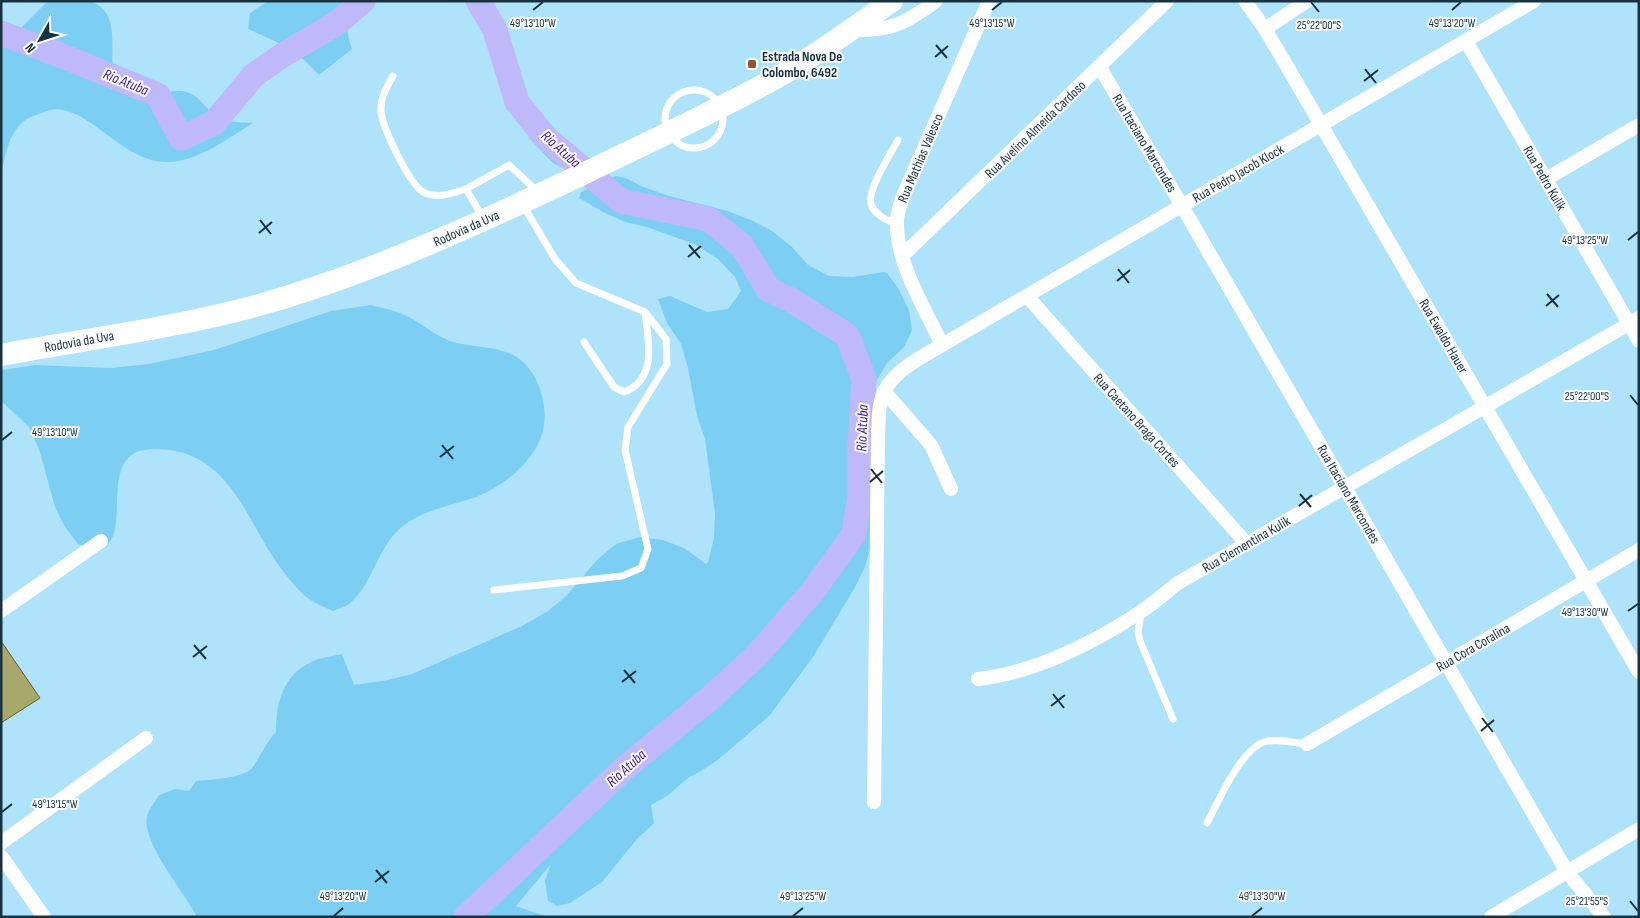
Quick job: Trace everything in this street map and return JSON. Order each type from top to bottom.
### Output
[{"type":"highway","name":"Rodovia da Uva","points":[[1,355],[191,320],[257,305],[323,286],[373,268],[562,184],[721,107],[788,70],[892,1]]},
{"type":"street","points":[[851,30],[886,29],[916,16],[936,1]]},
{"type":"street","name":"Rua Mathias Valesco","points":[[942,345],[902,256],[896,225],[902,198],[989,1]]},
{"type":"street","name":"Rua Avelino Almeida Cardoso","points":[[902,256],[1167,1]]},
{"type":"street","name":"Rua Ewaldo Hauer","points":[[1245,1],[1265,29],[1322,125],[1639,672]]},
{"type":"street","points":[[1265,29],[1307,1]]},
{"type":"street","name":"Rua Pedro Jacob Klock","points":[[884,391],[890,382],[902,371],[942,345],[1534,1]]},
{"type":"street","name":"Rua Pedro Kulik","points":[[1466,41],[1546,179],[1634,321],[1639,341]]},
{"type":"street","name":"Rua Itaciano Marcondes","points":[[1099,66],[1567,872],[1604,917]]},
{"type":"street","points":[[1546,179],[1639,125]]},
{"type":"street","name":"Rua Caetano Braga Cortes","points":[[1027,296],[1247,544]]},
{"type":"street","name":"Rua Clementina Kulik","points":[[978,679],[1004,675],[1035,665],[1098,637],[1141,612],[1178,583],[1634,321]]},
{"type":"street","points":[[874,802],[878,432],[880,402],[884,391],[931,446],[951,489]]},
{"type":"street","points":[[1,611],[101,541]]},
{"type":"street","name":"Rua Cora Coralina","points":[[1307,744],[1639,550]]},
{"type":"street","points":[[1,842],[146,738]]},
{"type":"street","points":[[1492,917],[1639,829]]},
{"type":"street","points":[[1,856],[44,917]]},
{"type":"lane","points":[[393,76],[383,92],[381,112],[386,132],[413,182],[423,192],[438,197],[466,189],[509,165],[531,198],[555,259],[576,283],[645,312],[666,339],[667,364],[628,426],[625,450],[648,548],[641,568],[622,576],[494,590]]},
{"type":"lane","points":[[668,133],[665,116],[670,102],[681,92],[696,89],[710,94],[721,107]]},
{"type":"lane","points":[[896,225],[880,216],[872,208],[870,201],[875,182],[898,140]]},
{"type":"lane","points":[[466,189],[484,220]]},
{"type":"lane","points":[[584,342],[614,387],[624,392],[634,388],[645,374],[650,349],[645,312]]},
{"type":"lane","points":[[1141,612],[1138,632],[1140,641],[1173,719]]},
{"type":"lane","points":[[1207,823],[1235,770],[1253,749],[1264,742],[1307,744]]},
{"type":"shaded area","points":[[48,1],[87,1],[98,5],[105,12],[110,20],[112,30],[115,75],[131,93],[147,96],[172,91],[187,92],[198,99],[217,117],[232,122],[253,123],[193,157],[171,162],[154,161],[139,156],[125,148],[85,119],[58,109],[52,110],[27,119],[14,132],[4,160],[1,178],[1,35],[6,37],[19,30]]},
{"type":"shaded area","points":[[268,1],[378,1],[360,9],[350,18],[347,30],[352,49],[319,75],[295,53],[248,29],[250,13]]},
{"type":"shaded area","points":[[527,136],[548,153],[564,157],[569,171],[553,163]]},
{"type":"shaded area","points":[[615,176],[626,178],[641,186],[669,196],[728,211],[751,220],[772,231],[792,247],[808,265],[829,276],[853,277],[884,272],[887,273],[898,288],[909,310],[912,330],[904,347],[887,363],[874,385],[871,434],[872,532],[865,567],[854,589],[813,657],[770,715],[719,759],[689,777],[667,796],[651,805],[654,823],[637,839],[602,882],[570,903],[558,906],[548,901],[545,881],[551,864],[516,906],[548,917],[197,917],[157,853],[147,827],[148,813],[159,795],[175,789],[189,791],[196,781],[234,776],[252,768],[276,732],[278,708],[285,688],[290,679],[307,664],[318,659],[342,654],[354,685],[412,674],[522,626],[548,611],[566,596],[598,559],[616,544],[640,537],[663,540],[684,548],[706,564],[708,562],[714,538],[715,513],[705,439],[697,416],[688,368],[681,344],[667,323],[658,299],[670,296],[707,312],[728,309],[741,291],[735,277],[718,259],[696,245],[650,228],[625,222],[579,198],[581,192]]},
{"type":"shaded area","points":[[371,305],[393,310],[407,316],[450,341],[507,352],[524,362],[537,381],[541,392],[544,404],[544,427],[539,442],[530,456],[506,480],[476,497],[429,512],[403,526],[387,544],[358,595],[344,607],[333,611],[309,599],[292,582],[271,554],[238,498],[225,481],[210,467],[192,456],[170,450],[156,449],[137,452],[125,462],[118,484],[114,534],[109,543],[96,551],[78,544],[65,527],[55,507],[39,449],[29,427],[1,401],[1,371],[3,370],[35,365],[110,368],[149,364],[214,350],[331,311]]},
{"type":"building","points":[[1,641],[40,698],[1,723]]},
{"type":"waterway","name":"Rio Atuba","points":[[1,33],[158,95],[181,138],[214,123],[254,75],[283,55],[337,23],[363,1]]},
{"type":"waterway","name":"Rio Atuba","points":[[466,917],[626,767],[708,700],[756,656],[813,591],[854,534],[860,495],[860,446],[864,379],[847,335],[791,300],[768,289],[742,246],[709,219],[621,201],[545,137],[517,102],[495,30],[478,1]]},
{"type":"place","name":"Estrada Nova De Colombo, 6492","points":[[752,64]]}]
